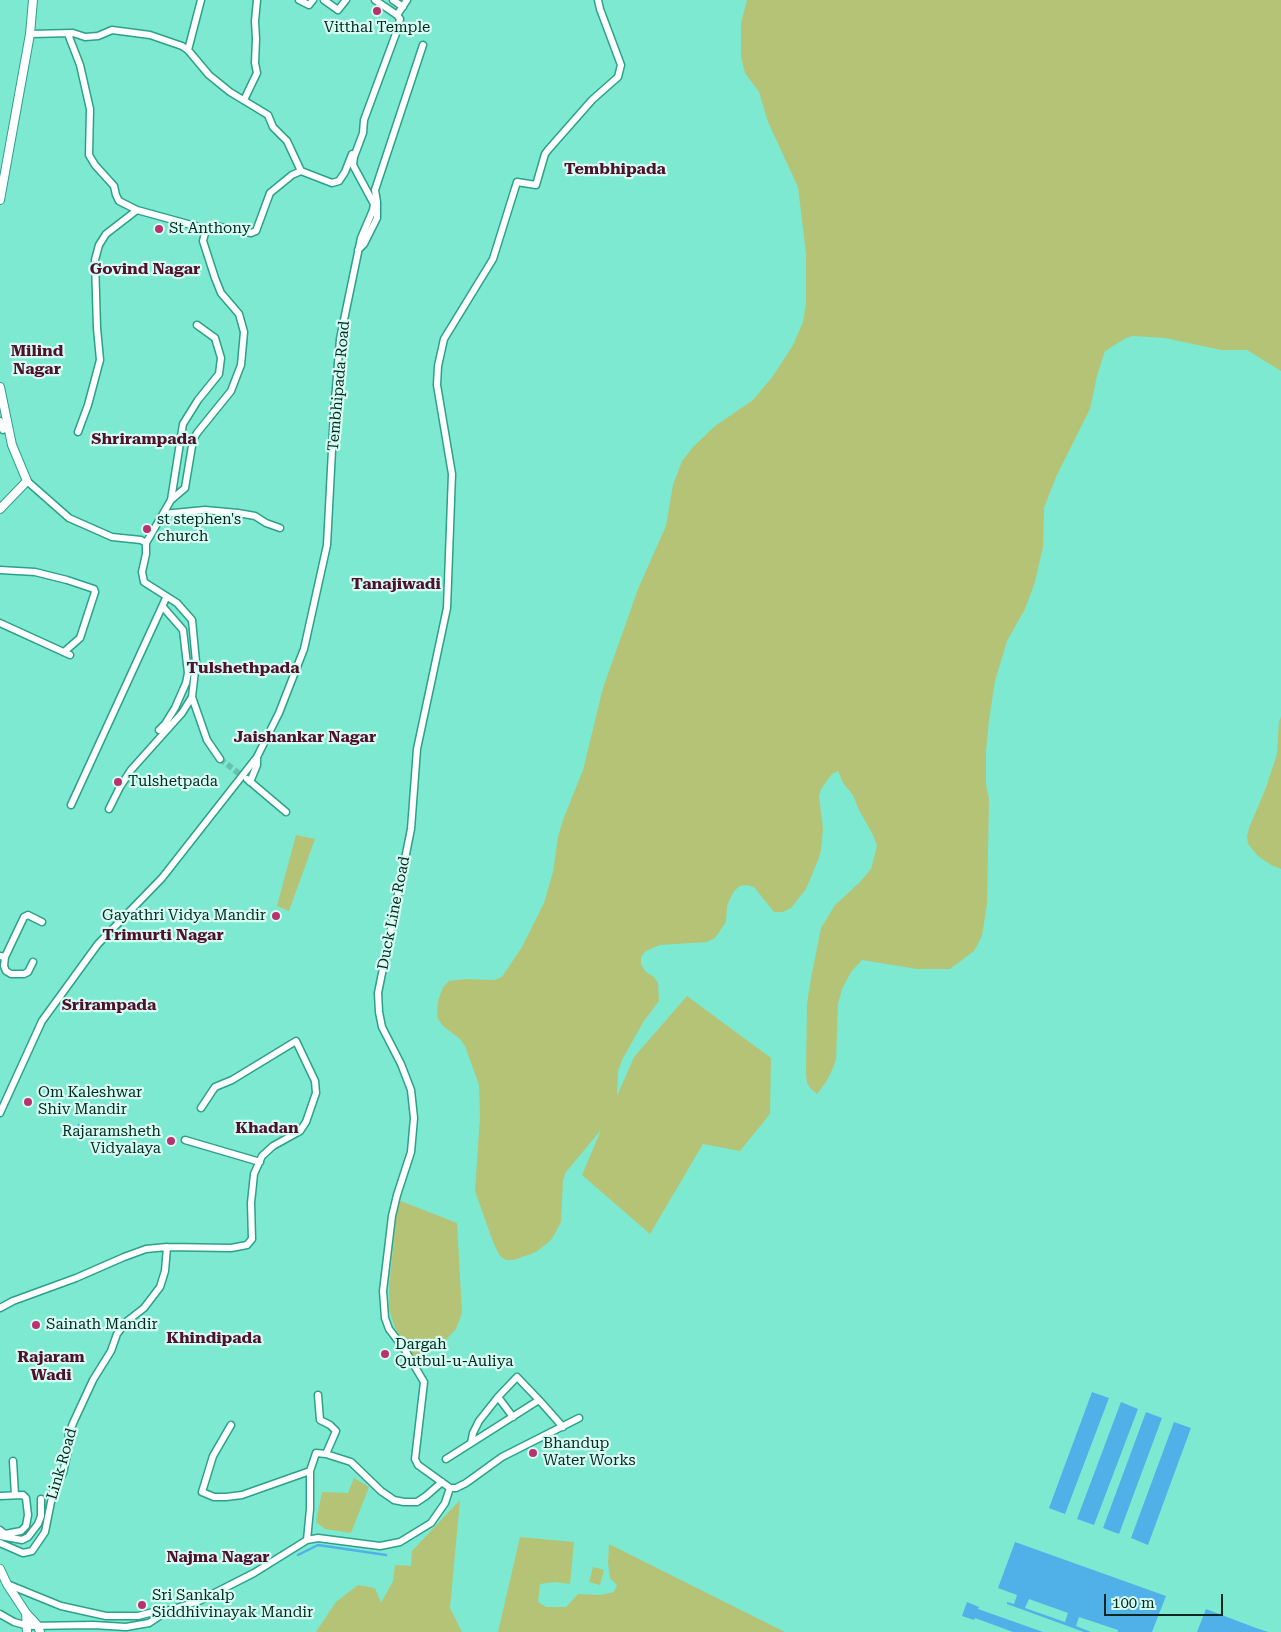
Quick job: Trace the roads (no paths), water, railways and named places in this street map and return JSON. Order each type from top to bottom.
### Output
[{"type":"street","points":[[0,200],[30,34],[33,0]]},
{"type":"street","points":[[188,50],[201,0]]},
{"type":"street","points":[[244,100],[257,73],[255,64],[257,0]]},
{"type":"street","points":[[299,0],[309,5],[313,0]]},
{"type":"street","points":[[324,0],[338,10],[346,0]]},
{"type":"street","points":[[375,0],[397,15],[407,0]]},
{"type":"street","points":[[393,0],[403,6]]},
{"type":"street","name":"Duck Line Road","points":[[450,1488],[418,1465],[415,1460],[424,1382],[405,1350],[389,1329],[385,1318],[384,1291],[392,1216],[410,1152],[414,1118],[412,1090],[382,1027],[378,993],[410,829],[416,749],[447,608],[452,474],[437,386],[438,366],[444,339],[493,259],[517,182],[536,185],[545,154],[548,150],[592,100],[618,77],[621,65],[598,0]]},
{"type":"street","name":"Tembhipada Road","points":[[257,757],[279,714],[304,649],[327,545],[340,339],[361,238],[374,204],[353,165],[354,157],[363,133],[364,120],[399,26],[400,19],[397,15]]},
{"type":"street","points":[[30,34],[74,34],[85,37],[98,36],[112,30],[150,36],[182,46],[188,50],[209,75],[230,92],[268,115],[273,127],[287,141],[302,171],[332,183],[339,181],[345,172],[364,120]]},
{"type":"street","points":[[68,34],[80,65],[90,109],[89,155],[95,165],[114,186],[119,201],[137,210],[206,229],[215,226],[252,232],[256,231],[270,193],[292,175],[302,171]]},
{"type":"street","points":[[358,251],[364,244],[377,218],[375,190],[423,45]]},
{"type":"street","points":[[78,432],[88,405],[100,360],[96,322],[95,260],[99,245],[106,234],[137,210]]},
{"type":"street","points":[[109,808],[132,770],[182,713],[192,697],[196,662],[192,620],[176,603],[144,582],[142,572],[146,544],[171,500],[185,488],[193,440],[196,433],[231,390],[240,365],[244,332],[239,314],[221,293],[218,286],[203,241],[206,229]]},
{"type":"street","points":[[171,500],[183,424],[219,374],[221,358],[215,338],[197,325]]},
{"type":"street","points":[[0,387],[3,430]]},
{"type":"street","points":[[2,419],[27,481],[68,518],[112,537],[141,540],[146,544]]},
{"type":"street","points":[[0,509],[27,481]]},
{"type":"street","points":[[163,514],[204,510],[238,513],[255,516],[280,528]]},
{"type":"street","points":[[0,570],[35,572],[67,580],[94,589],[95,592],[80,638],[67,654],[0,623]]},
{"type":"street","points":[[71,805],[166,598]]},
{"type":"street","points":[[159,730],[175,708],[186,683],[188,673],[183,630],[162,607]]},
{"type":"street","points":[[192,697],[207,740],[220,759]]},
{"type":"street","points":[[257,757],[257,765],[248,781],[286,812]]},
{"type":"street","points":[[0,1113],[42,1021],[98,944],[162,878],[257,757]]},
{"type":"street","points":[[33,962],[28,972],[24,974],[11,974],[6,971],[2,956],[24,917],[28,915],[42,922]]},
{"type":"street","points":[[0,1308],[13,1301],[76,1278],[146,1249],[168,1247],[231,1248],[246,1245],[252,1239],[251,1203],[254,1174],[262,1156],[273,1146],[300,1131],[306,1122],[316,1093],[315,1081],[296,1041],[232,1080],[215,1087],[201,1108]]},
{"type":"street","points":[[185,1140],[260,1162]]},
{"type":"street","name":"Link Road","points":[[0,1543],[23,1553],[32,1551],[45,1532],[53,1492],[63,1473],[69,1433],[74,1421],[93,1380],[111,1351],[117,1334],[126,1322],[144,1308],[160,1287],[165,1271],[168,1247]]},
{"type":"street","points":[[471,1443],[473,1433],[479,1421],[517,1377],[563,1427]]},
{"type":"street","points":[[318,1394],[320,1420],[330,1425],[336,1431],[326,1454]]},
{"type":"street","points":[[498,1397],[513,1417]]},
{"type":"street","points":[[446,1459],[539,1400]]},
{"type":"street","points":[[0,1614],[27,1629],[93,1625],[126,1627],[149,1623],[167,1611],[199,1601],[254,1574],[307,1540],[318,1538],[380,1546],[400,1542],[431,1523],[445,1503],[450,1488],[456,1488],[466,1483],[502,1457],[579,1418]]},
{"type":"street","points":[[231,1425],[213,1456],[202,1492],[220,1497],[242,1496],[310,1471]]},
{"type":"street","points":[[307,1540],[310,1509],[310,1471],[316,1453],[326,1454],[351,1462],[381,1491],[394,1500],[417,1502],[442,1482]]},
{"type":"street","points":[[13,1461],[15,1495]]},
{"type":"street","points":[[0,1496],[24,1495],[28,1516],[26,1526],[21,1531],[5,1534],[0,1530]]},
{"type":"street","points":[[0,1536],[22,1540],[28,1537],[42,1516],[41,1499]]},
{"type":"street","points":[[0,1569],[7,1584],[39,1629]]},
{"type":"street","points":[[7,1584],[61,1606],[106,1616],[138,1616],[157,1611],[167,1611]]},
{"type":"street","points":[[26,1613],[27,1629]]},
{"type":"water","points":[[1092,1392],[1109,1398],[1065,1514],[1049,1508]]},
{"type":"water","points":[[1121,1402],[1138,1409],[1094,1525],[1077,1519]]},
{"type":"water","points":[[1146,1412],[1162,1418],[1119,1534],[1103,1528]]},
{"type":"water","points":[[1174,1422],[1191,1428],[1148,1545],[1131,1538]]},
{"type":"water","points":[[1015,1542],[1166,1596],[1152,1632],[1118,1632],[1118,1630],[1079,1617],[1076,1626],[1091,1632],[1084,1632],[1007,1604],[1007,1602],[1014,1604],[1017,1595],[998,1588]],"holes":[[[1029,1599],[1068,1613],[1065,1622],[1025,1608]]]},
{"type":"water","points":[[967,1602],[979,1607],[978,1609],[1043,1632],[1013,1632],[975,1618],[974,1620],[962,1616]]},
{"type":"water","points":[[1206,1609],[1256,1628],[1268,1632],[1197,1632]]},
{"type":"waterway","points":[[71,1136],[80,1137],[79,1125],[84,1125]]},
{"type":"waterway","points":[[298,1555],[318,1545],[386,1555]]},
{"type":"tunnel","points":[[220,759],[245,778]]},
{"type":"place","name":"Vitthal Temple","points":[[377,11]]},
{"type":"place","name":"St Anthony","points":[[159,229]]},
{"type":"place","name":"st stephen's church","points":[[147,529]]},
{"type":"place","name":"Tulshetpada","points":[[118,782]]},
{"type":"place","name":"Gayathri Vidya Mandir","points":[[276,916]]},
{"type":"place","name":"Om Kaleshwar Shiv Mandir","points":[[28,1102]]},
{"type":"place","name":"Rajaramsheth Vidyalaya","points":[[171,1141]]},
{"type":"place","name":"Sainath Mandir","points":[[36,1325]]},
{"type":"place","name":"Dargah Qutbul-u-Auliya","points":[[385,1354]]},
{"type":"place","name":"Bhandup Water Works","points":[[533,1453]]},
{"type":"place","name":"Sri Sankalp Siddhivinayak Mandir","points":[[142,1605]]},
{"type":"district","name":"Tembhipada","points":[[615,169]]},
{"type":"district","name":"Govind Nagar","points":[[145,269]]},
{"type":"district","name":"Milind Nagar","points":[[37,360]]},
{"type":"district","name":"Shrirampada","points":[[144,439]]},
{"type":"district","name":"Tanajiwadi","points":[[396,584]]},
{"type":"district","name":"Tulshethpada","points":[[243,668]]},
{"type":"district","name":"Jaishankar Nagar","points":[[305,737]]},
{"type":"district","name":"Trimurti Nagar","points":[[163,935]]},
{"type":"district","name":"Srirampada","points":[[109,1005]]},
{"type":"district","name":"Khadan","points":[[267,1128]]},
{"type":"district","name":"Khindipada","points":[[214,1338]]},
{"type":"district","name":"Rajaram Wadi","points":[[51,1366]]},
{"type":"district","name":"Najma Nagar","points":[[218,1557]]}]
